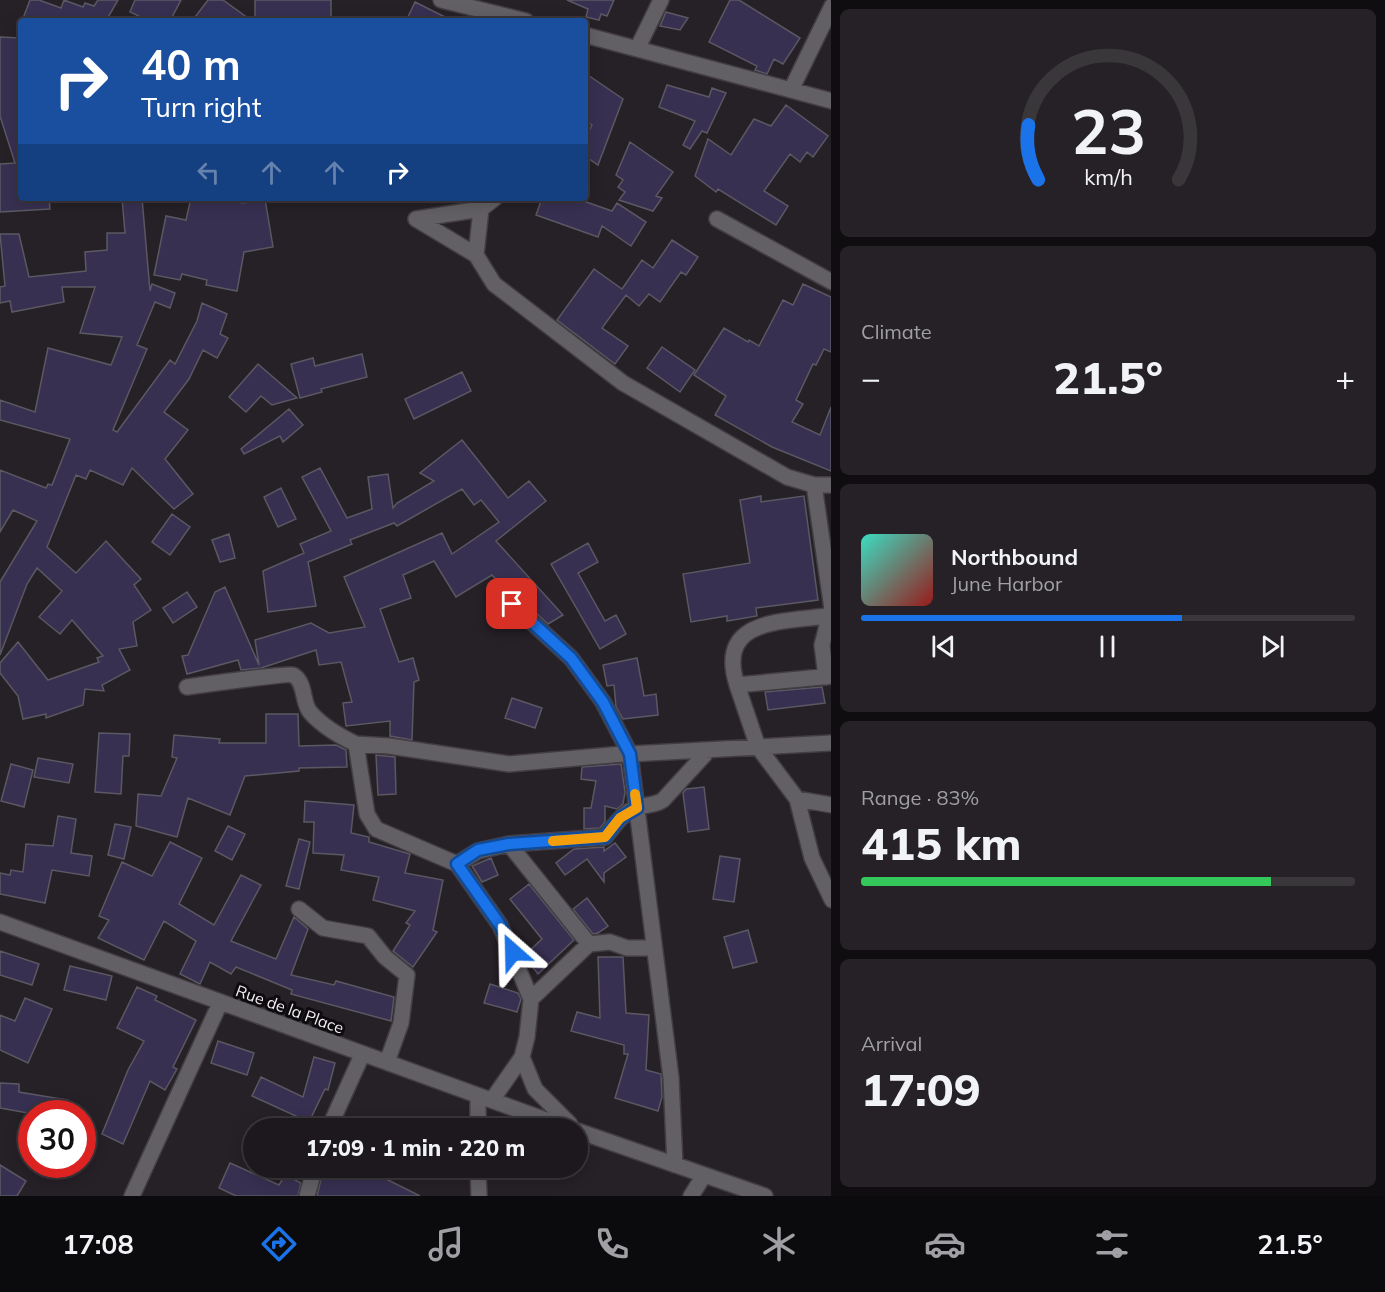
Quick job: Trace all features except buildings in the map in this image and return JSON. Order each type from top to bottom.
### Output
[{"type":"street","points":[[441,0],[487,16],[503,18]]},
{"type":"street","points":[[638,47],[661,0]]},
{"type":"street","points":[[791,90],[831,6]]},
{"type":"street","points":[[588,36],[638,47],[831,101]]},
{"type":"street","points":[[491,201],[481,209],[416,219],[476,255],[494,284],[623,383],[787,477],[814,485],[831,485]]},
{"type":"street","points":[[476,255],[481,209]]},
{"type":"street","points":[[717,219],[831,282]]},
{"type":"street","points":[[736,685],[829,676],[822,645],[830,611],[814,485]]},
{"type":"street","points":[[512,604],[571,658],[603,702],[626,754],[637,808],[671,1078],[675,1166]]},
{"type":"street","points":[[830,611],[751,630],[738,638],[732,652],[732,670],[758,747],[797,799],[812,858],[831,900]]},
{"type":"street","points":[[187,687],[244,682],[285,673],[294,676],[299,681],[308,711],[334,733],[356,744],[389,746],[509,764],[626,754],[831,743]]},
{"type":"street","points":[[356,744],[367,814],[376,829],[457,864],[500,925],[531,999],[527,1037],[522,1057],[485,1098],[480,1118]]},
{"type":"street","points":[[457,864],[478,850],[509,844],[605,837],[620,818],[637,808],[654,806],[663,800],[708,751]]},
{"type":"street","points":[[797,799],[831,805]]},
{"type":"street","points":[[509,844],[590,944]]},
{"type":"street","points":[[299,909],[323,928],[368,936],[385,957],[407,975],[401,1023],[387,1062]]},
{"type":"street","name":"Rue de la Place","points":[[0,922],[540,1118]]},
{"type":"street","points":[[531,999],[590,944],[610,942],[627,948],[653,948]]},
{"type":"street","points":[[132,1196],[220,1003]]},
{"type":"street","points":[[333,1118],[362,1054]]},
{"type":"street","points":[[522,1057],[535,1089],[564,1118]]},
{"type":"street","points":[[588,1135],[703,1177],[765,1196]]},
{"type":"street","points":[[691,1196],[703,1177]]},
{"type":"street","points":[[307,1196],[312,1178]]},
{"type":"street","points":[[478,1178],[479,1196]]},
{"type":"slow traffic","points":[[553,841],[605,837],[620,818],[637,808],[635,794]]},
{"type":"route","points":[[512,604],[571,658],[603,702],[630,754],[637,808],[620,818],[605,837],[509,844],[478,850],[457,864],[478,890],[500,925],[513,952]]}]
